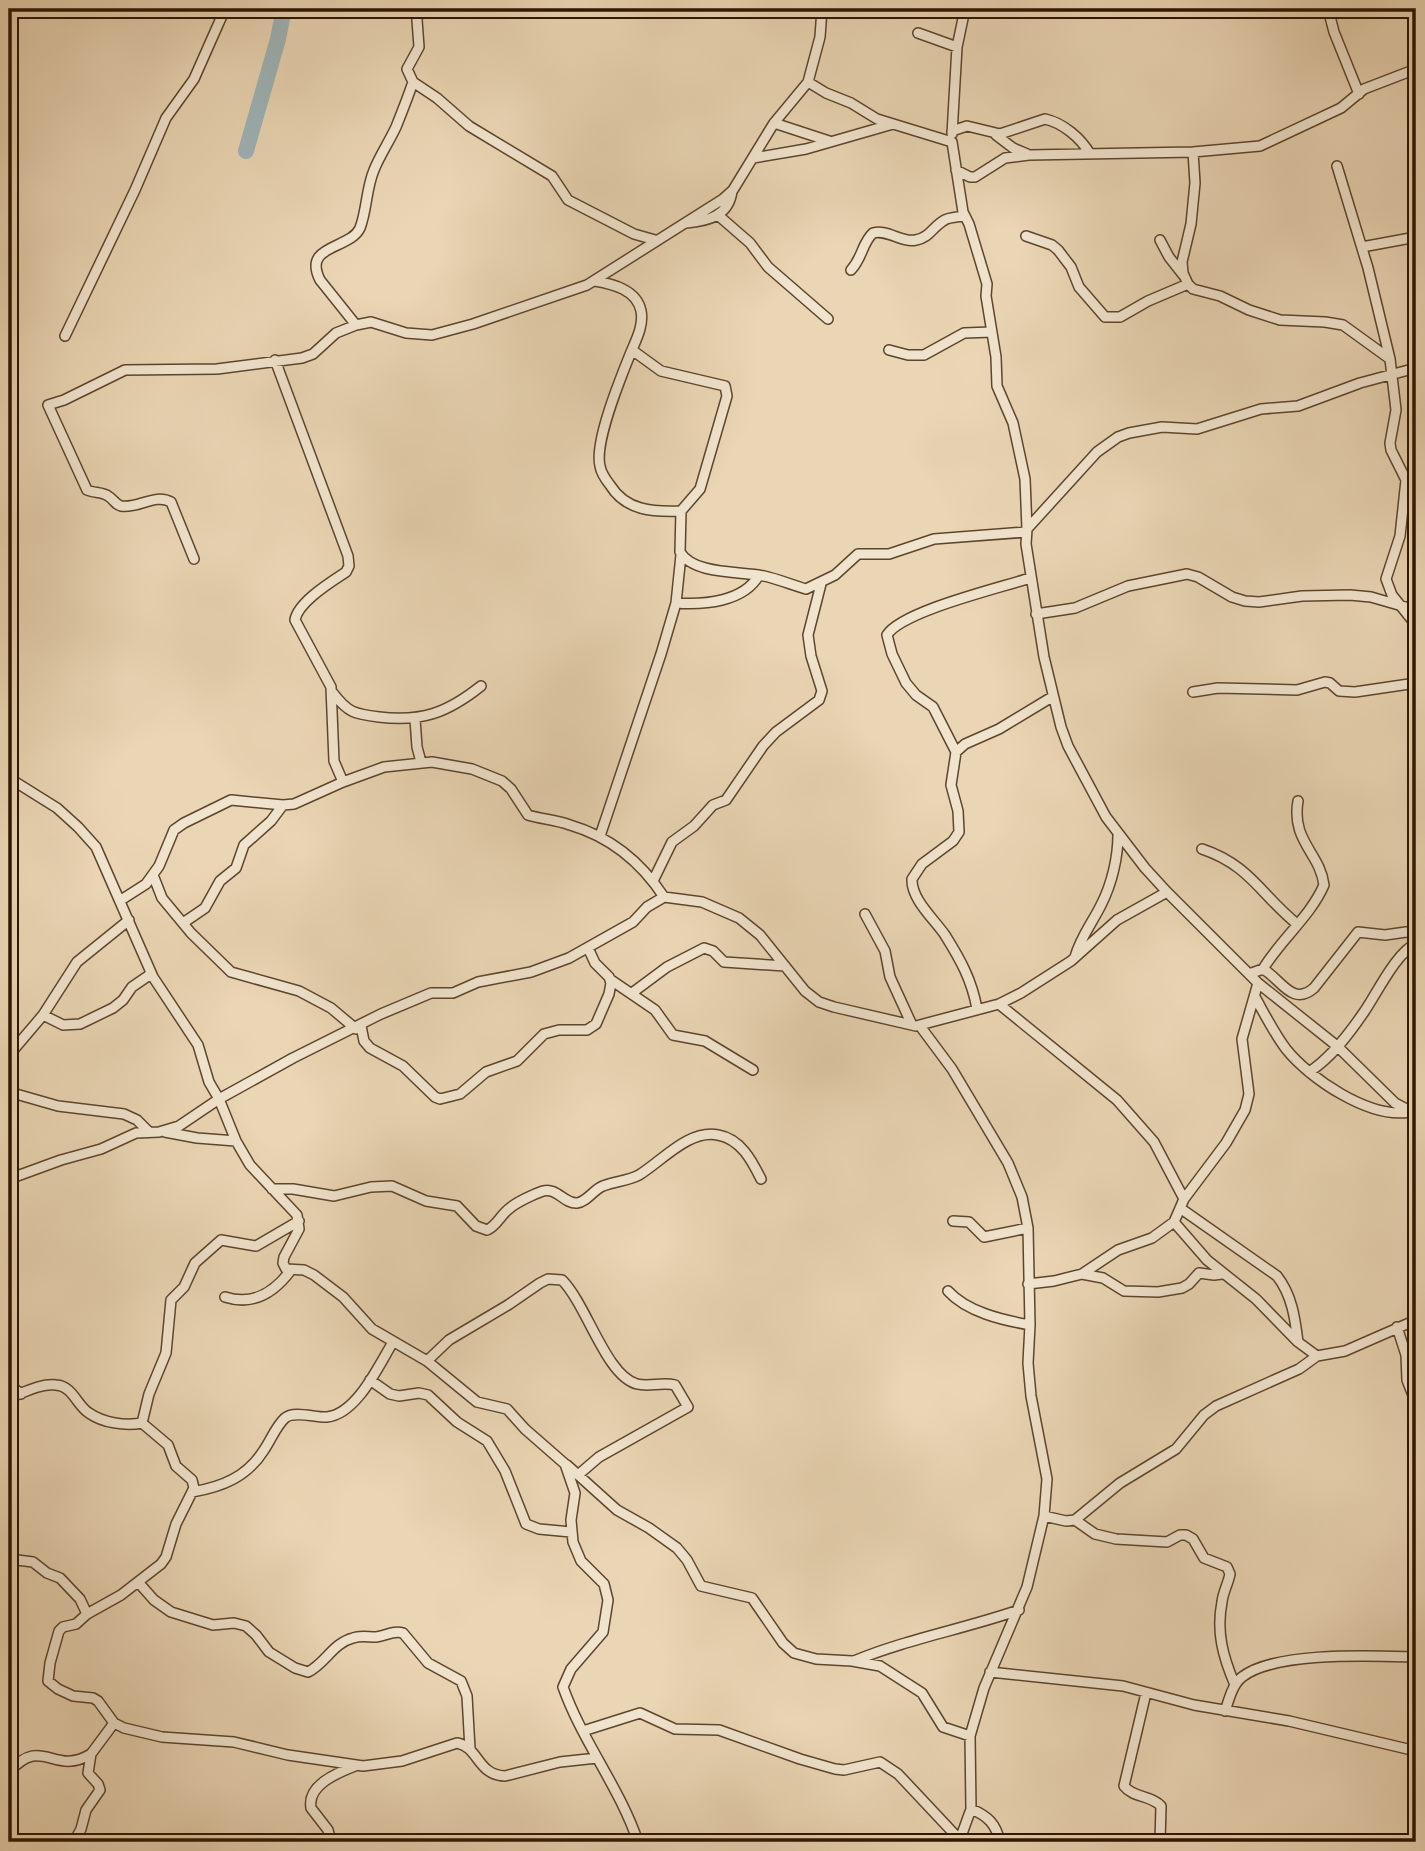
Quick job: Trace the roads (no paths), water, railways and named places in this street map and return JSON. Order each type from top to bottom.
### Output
[{"type":"street","points":[[65,336],[135,190],[166,118],[194,79],[225,9]]},
{"type":"street","points":[[418,9],[419,47],[407,69],[413,82],[437,98],[469,126],[552,176],[568,200],[634,234],[655,240]]},
{"type":"street","points":[[194,559],[171,502],[158,499],[122,506],[114,503],[108,496],[87,490],[48,405],[64,400],[124,369],[217,369],[307,356],[336,333],[371,322],[407,333],[432,335],[473,324],[595,281],[733,190],[774,123],[808,82],[820,37],[822,9]]},
{"type":"street","points":[[965,9],[957,47],[952,142],[964,216],[970,224],[985,276],[998,391],[1013,423],[1025,479],[1030,578],[1052,698],[1068,746],[1118,835],[1167,892],[1258,983],[1337,1046],[1395,1103],[1413,1113]]},
{"type":"street","points":[[1328,9],[1334,32],[1359,94]]},
{"type":"street","points":[[918,33],[957,47]]},
{"type":"street","points":[[956,170],[975,177],[1005,158],[1029,155],[1193,152],[1269,143],[1341,108],[1370,86],[1416,69]]},
{"type":"street","points":[[356,325],[318,276],[318,258],[322,252],[351,239],[359,229],[373,172],[396,127],[413,82]]},
{"type":"street","points":[[808,82],[870,115],[952,142]]},
{"type":"street","points":[[996,135],[1036,120],[1052,121],[1075,135],[1084,143],[1090,154]]},
{"type":"street","points":[[774,123],[830,141]]},
{"type":"street","points":[[753,158],[806,149],[893,124]]},
{"type":"street","points":[[952,131],[967,126],[996,135],[1013,148],[1029,155]]},
{"type":"street","points":[[1186,280],[1182,262],[1191,224],[1195,183],[1193,152]]},
{"type":"street","points":[[1337,166],[1362,247],[1393,374],[1396,410],[1390,443],[1411,479],[1401,536],[1385,579],[1397,603],[1416,625]]},
{"type":"street","points":[[682,224],[719,216],[731,200],[733,190]]},
{"type":"street","points":[[719,216],[750,243],[768,267],[828,319]]},
{"type":"street","points":[[851,270],[862,259],[866,240],[873,233],[883,232],[900,239],[916,240],[930,234],[944,220],[964,216]]},
{"type":"street","points":[[1026,236],[1052,245],[1058,250],[1071,267],[1079,288],[1105,317],[1112,319],[1186,280]]},
{"type":"street","points":[[1362,247],[1416,237]]},
{"type":"street","points":[[1160,240],[1193,289],[1220,296],[1249,310],[1280,320],[1325,321],[1343,325],[1390,359]]},
{"type":"street","points":[[595,281],[618,285],[638,303],[642,323],[599,448],[600,467],[615,492],[629,505],[639,509],[681,511]]},
{"type":"street","points":[[889,350],[908,355],[924,355],[964,333],[992,332]]},
{"type":"street","points":[[600,836],[676,603],[681,555],[681,511],[700,489],[727,396],[725,386],[662,371],[632,350]]},
{"type":"street","points":[[275,360],[348,556],[349,566],[346,572],[315,594],[296,615],[298,627],[332,691],[344,707],[357,715],[415,719],[449,708],[481,686]]},
{"type":"street","points":[[681,555],[715,570],[759,575],[806,589],[835,575],[858,554],[889,554],[934,539],[1027,530],[1097,452],[1118,437],[1129,433],[1162,427],[1197,429],[1261,409],[1298,406],[1360,383],[1416,368]]},
{"type":"street","points":[[1036,614],[1075,608],[1128,586],[1187,574],[1245,601],[1350,595],[1397,603],[1416,610]]},
{"type":"street","points":[[676,603],[704,604],[737,594],[751,587],[759,575]]},
{"type":"street","points":[[977,1009],[971,981],[911,884],[922,864],[953,841],[959,832],[958,811],[951,785],[956,752],[933,707],[916,695],[906,683],[892,654],[887,635],[899,624],[925,612],[1030,578]]},
{"type":"street","points":[[653,881],[673,842],[694,827],[713,805],[726,800],[763,746],[776,732],[819,700],[822,691],[810,656],[808,635],[821,584]]},
{"type":"street","points":[[1193,692],[1218,688],[1297,690],[1325,682],[1339,691],[1355,692],[1416,683]]},
{"type":"street","points":[[332,691],[334,761],[343,782]]},
{"type":"street","points":[[956,752],[965,744],[999,729],[1052,698]]},
{"type":"street","points":[[415,719],[415,738],[421,762]]},
{"type":"street","points":[[121,901],[140,889],[153,875],[174,831],[184,823],[231,800],[283,806],[300,802],[384,767],[421,762],[452,765],[495,777],[511,789],[528,815],[568,824],[600,836],[631,857],[664,897]]},
{"type":"street","points":[[9,778],[57,808],[93,842],[151,974],[193,1037],[202,1056],[209,1082],[236,1141],[250,1165],[297,1215],[299,1221],[296,1236],[284,1257],[284,1266],[314,1275],[343,1297],[365,1324],[427,1361],[477,1402],[507,1409],[617,1510],[658,1533],[677,1548],[701,1586],[752,1598],[783,1643],[794,1653],[816,1659],[880,1666],[910,1684],[928,1700],[943,1727],[970,1736]]},
{"type":"street","points":[[1250,974],[1263,969],[1279,944],[1310,910],[1324,886],[1323,877],[1300,834],[1297,822],[1298,801]]},
{"type":"street","points":[[183,923],[205,908],[220,881],[236,868],[242,848],[283,806]]},
{"type":"street","points":[[1075,957],[1081,937],[1109,887],[1118,835]]},
{"type":"street","points":[[1202,849],[1224,857],[1242,869],[1297,925]]},
{"type":"street","points":[[153,875],[162,898],[231,972],[299,991],[331,1008],[359,1027],[370,1048],[403,1066],[435,1097],[444,1098],[465,1091],[486,1072],[520,1060],[544,1034],[559,1030],[589,1029],[596,1024],[603,1011],[611,979]]},
{"type":"street","points":[[9,1179],[61,1160],[102,1149],[136,1133],[164,1131],[179,1126],[219,1099],[381,1014],[431,992],[453,993],[488,979],[538,970],[633,922],[647,906],[664,897],[702,902],[739,918],[760,935],[805,991],[819,1002],[916,1025],[999,1004],[1045,979],[1117,920],[1167,892]]},
{"type":"street","points":[[583,1731],[640,1713],[675,1729],[719,1730],[835,1769],[844,1770],[880,1762],[898,1774],[960,1841],[971,1809],[970,1736],[990,1672],[1027,1587],[1044,1516],[1047,1479],[1031,1396],[1028,1363],[1028,1228],[1022,1198],[1008,1163],[952,1069],[916,1025],[890,977],[885,951],[866,914]]},
{"type":"street","points":[[9,1055],[43,1015],[78,962],[129,920]]},
{"type":"street","points":[[1263,969],[1287,991],[1305,994],[1314,988],[1358,932],[1385,935],[1416,933]]},
{"type":"street","points":[[1309,1072],[1337,1046],[1363,1014],[1403,954],[1416,944]]},
{"type":"street","points":[[588,947],[595,963],[611,979],[655,1010],[673,1035],[705,1041],[753,1070]]},
{"type":"street","points":[[632,993],[667,967],[704,948],[713,951],[724,962],[785,966]]},
{"type":"street","points":[[43,1015],[63,1025],[80,1024],[113,1008],[132,987],[151,974]]},
{"type":"street","points":[[1082,1274],[1110,1254],[1152,1238],[1174,1222],[1182,1203],[1226,1143],[1245,1110],[1249,1094],[1242,1039],[1258,983]]},
{"type":"street","points":[[1255,997],[1280,1040],[1309,1072],[1371,1108],[1393,1114],[1413,1113]]},
{"type":"street","points":[[999,1004],[1117,1100],[1154,1142],[1182,1203],[1277,1276],[1292,1304],[1298,1342]]},
{"type":"street","points":[[9,1092],[58,1107],[124,1114],[136,1120],[149,1132]]},
{"type":"street","points":[[164,1131],[197,1138],[236,1141]]},
{"type":"street","points":[[272,1189],[299,1189],[334,1196],[371,1187],[392,1186],[426,1201],[457,1206],[476,1226],[487,1230],[510,1208],[543,1191],[553,1191],[569,1201],[580,1203],[603,1186],[638,1175],[679,1147],[697,1137],[710,1134],[721,1135],[736,1143],[752,1160],[761,1180]]},
{"type":"street","points":[[142,1423],[149,1394],[166,1353],[171,1300],[184,1287],[195,1262],[224,1239],[246,1246],[256,1246],[299,1221]]},
{"type":"street","points":[[953,1221],[969,1222],[984,1237],[1028,1228]]},
{"type":"street","points":[[1174,1222],[1222,1274],[1256,1299],[1298,1342],[1317,1356]]},
{"type":"street","points":[[225,1297],[237,1301],[254,1299],[274,1290],[291,1270]]},
{"type":"street","points":[[1028,1284],[1082,1274],[1103,1278],[1124,1291],[1158,1292],[1182,1288],[1199,1273],[1222,1274]]},
{"type":"street","points":[[427,1361],[449,1340],[540,1283],[555,1278],[562,1280],[579,1302],[616,1370],[635,1384],[675,1385],[688,1407],[599,1457],[578,1475]]},
{"type":"street","points":[[948,1291],[957,1300],[972,1307],[1000,1318],[1030,1325]]},
{"type":"street","points":[[1044,1516],[1066,1521],[1075,1520],[1120,1483],[1176,1449],[1209,1410],[1299,1369],[1317,1356],[1345,1352],[1416,1320],[1416,1307]]},
{"type":"street","points":[[1397,1327],[1406,1355],[1406,1380],[1416,1403]]},
{"type":"street","points":[[192,1492],[224,1486],[250,1467],[285,1417],[327,1417],[346,1410],[370,1380],[393,1342]]},
{"type":"street","points":[[370,1380],[390,1394],[399,1396],[423,1393],[436,1401],[457,1422],[482,1437],[492,1447],[510,1481],[526,1524],[539,1529],[571,1532]]},
{"type":"street","points":[[9,1384],[21,1394]]},
{"type":"street","points":[[9,1398],[46,1386],[62,1386],[74,1395],[89,1414],[126,1425],[142,1423],[168,1444],[176,1466],[194,1483],[176,1524],[166,1557],[138,1582],[86,1614],[76,1624],[63,1627],[59,1631],[46,1677],[50,1684],[58,1689],[76,1697],[93,1698],[114,1723],[132,1731],[162,1737],[234,1742],[288,1755],[356,1766],[402,1761],[450,1744],[464,1744],[489,1773],[505,1776],[560,1762],[597,1758]]},
{"type":"street","points":[[565,1464],[575,1493],[571,1532],[577,1554],[604,1584],[608,1600],[603,1632],[571,1669],[564,1682],[564,1692],[627,1814],[638,1842]]},
{"type":"street","points":[[1075,1520],[1095,1534],[1116,1539],[1167,1542],[1180,1535],[1190,1537],[1204,1558],[1227,1567],[1230,1574],[1221,1603],[1219,1631],[1224,1658],[1235,1685]]},
{"type":"street","points":[[9,1559],[33,1562],[45,1572],[60,1578],[80,1599],[86,1614]]},
{"type":"street","points":[[138,1582],[171,1612],[214,1625],[234,1623],[246,1626],[269,1652],[308,1672],[337,1645],[355,1636],[377,1637],[398,1631],[403,1633],[428,1663],[461,1681],[467,1696],[470,1749]]},
{"type":"street","points":[[852,1661],[886,1648],[1019,1610]]},
{"type":"street","points":[[1226,1711],[1235,1685],[1245,1675],[1280,1662],[1322,1658],[1416,1657]]},
{"type":"street","points":[[990,1672],[1113,1684],[1416,1751]]},
{"type":"street","points":[[1146,1693],[1124,1786],[1128,1791],[1155,1800],[1161,1806],[1160,1842]]},
{"type":"street","points":[[9,1772],[22,1759],[36,1754],[65,1762],[79,1760],[91,1754],[114,1723]]},
{"type":"street","points":[[74,1842],[86,1810],[100,1790],[88,1773],[91,1754]]},
{"type":"street","points":[[331,1842],[328,1829],[311,1808],[312,1796],[324,1782],[356,1766]]},
{"type":"street","points":[[971,1809],[989,1818],[995,1826],[1000,1842]]},
{"type":"waterway","points":[[246,151],[284,9]]}]
